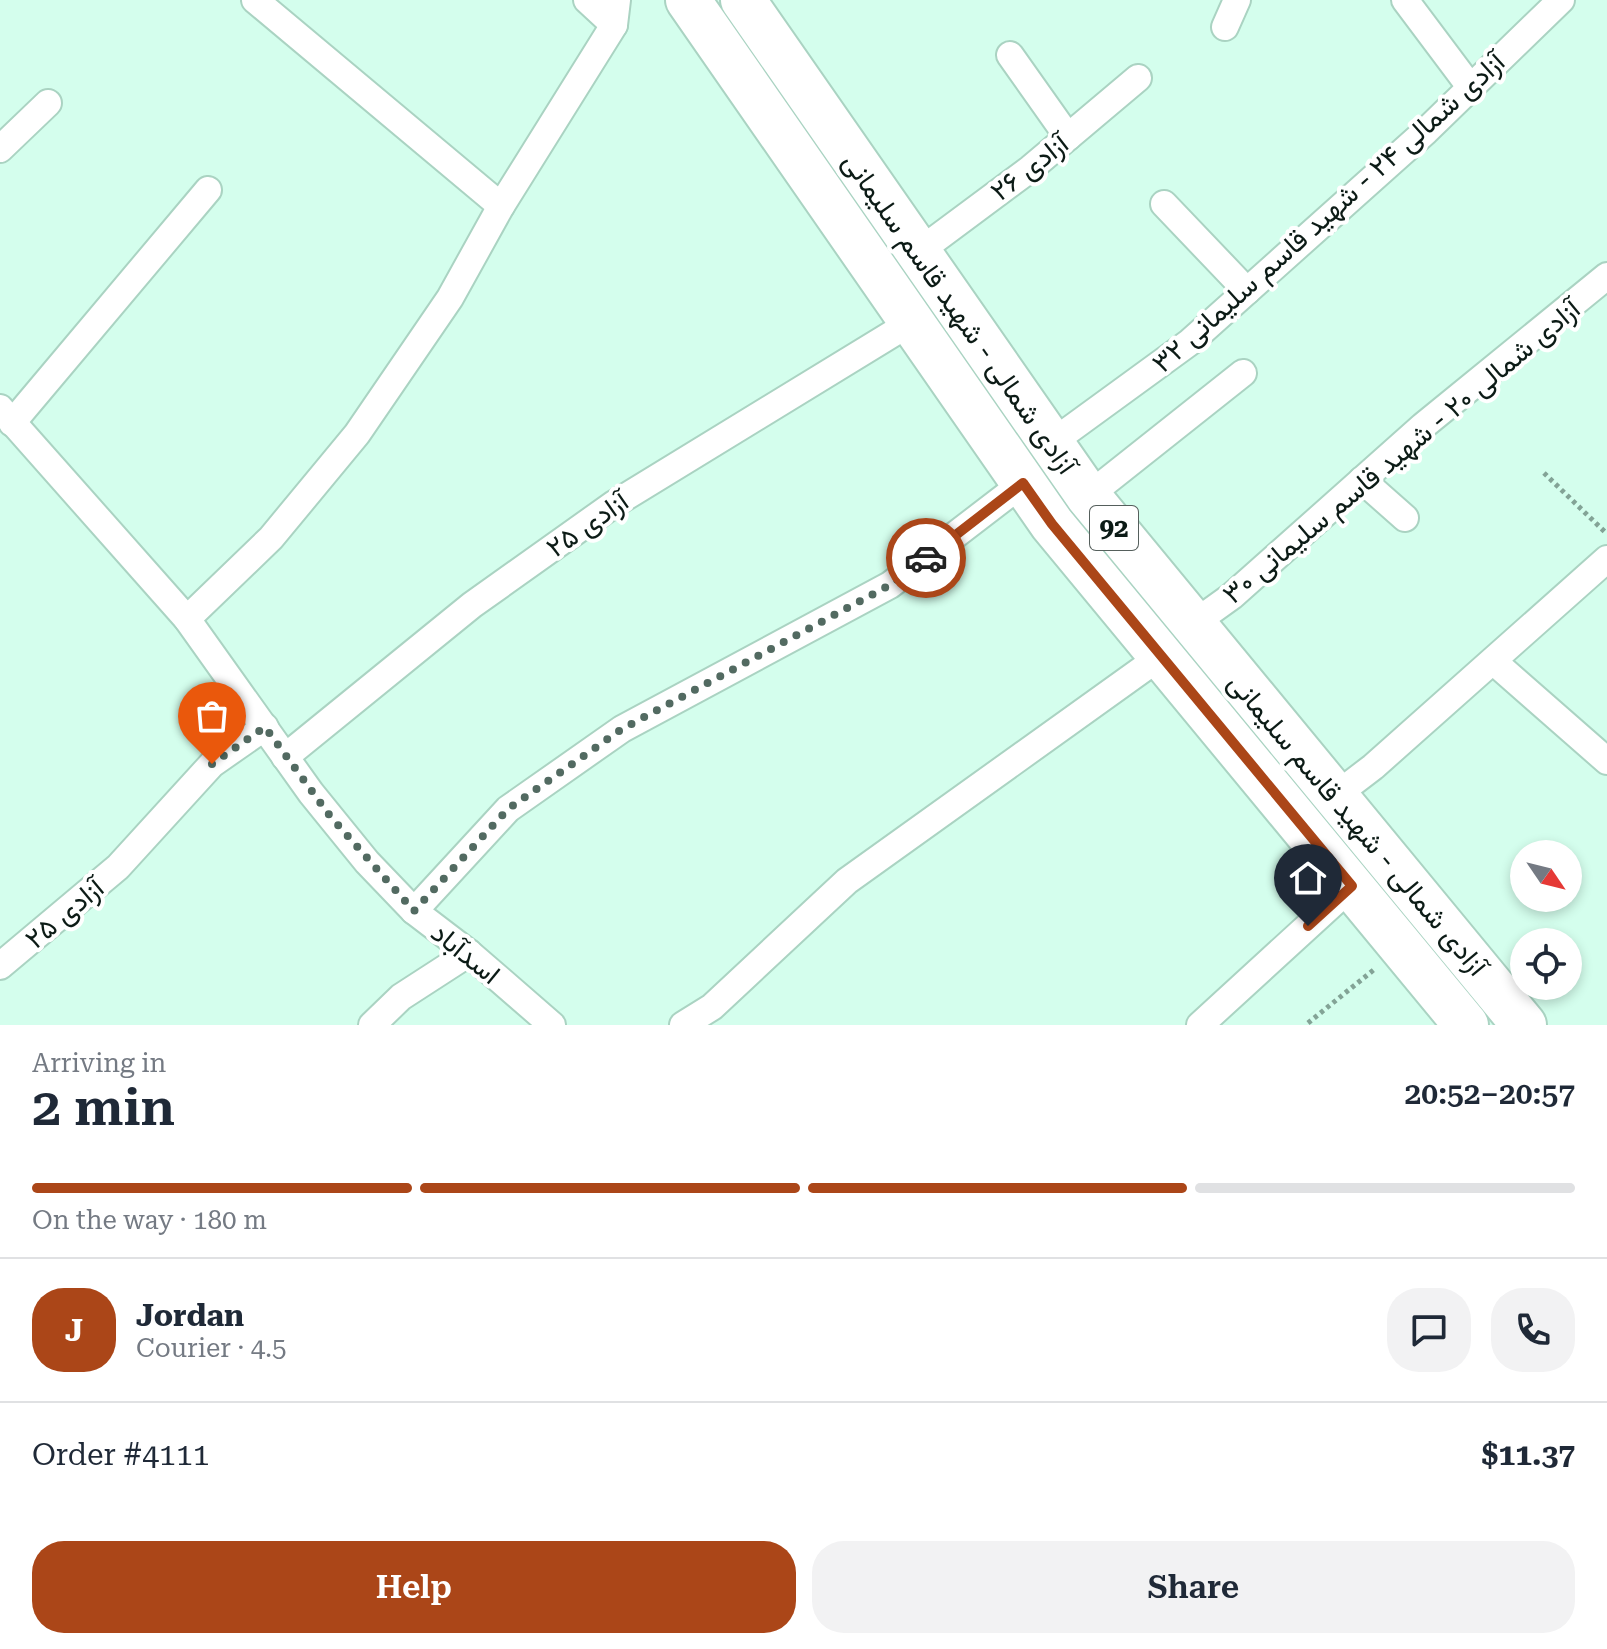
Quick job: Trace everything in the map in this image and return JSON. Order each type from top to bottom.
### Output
[{"type":"highway","name":"آزادی شمالی - شهید قاسم سلیمانی","points":[[688,0],[1023,483],[1161,656],[1466,1025]]},
{"type":"highway","name":"آزادی شمالی - شهید قاسم سلیمانی","points":[[743,0],[1088,496],[1524,1025]]},
{"type":"street","points":[[255,0],[501,206]]},
{"type":"street","points":[[187,619],[271,538],[357,434],[450,298],[615,13],[587,0]]},
{"type":"street","points":[[1225,27],[1237,0]]},
{"type":"street","points":[[1405,0],[1471,88]]},
{"type":"street","name":"آزادی شمالی ۲۴ - شهید قاسم سلیمانی ۳۲","points":[[1050,444],[1190,342],[1471,88],[1561,0]]},
{"type":"street","points":[[1010,55],[1068,137]]},
{"type":"street","name":"آزادی ۲۶","points":[[917,253],[1068,137],[1138,78]]},
{"type":"street","points":[[0,149],[48,103]]},
{"type":"street","points":[[6,416],[208,190]]},
{"type":"street","points":[[1164,204],[1247,291]]},
{"type":"street","name":"آزادی شمالی ۲۰ - شهید قاسم سلیمانی ۳۰","points":[[1193,624],[1232,596],[1362,480],[1607,276]]},
{"type":"street","name":"آزادی ۲۵","points":[[285,757],[472,605],[614,504],[910,323]]},
{"type":"street","points":[[1088,496],[1243,373]]},
{"type":"street","name":"اسدآباد","points":[[6,416],[187,619],[285,757],[367,862],[414,911],[469,953],[552,1025]]},
{"type":"street","points":[[1362,480],[1405,518]]},
{"type":"street","points":[[414,911],[508,809],[622,729],[890,585],[1023,483]]},
{"type":"street","points":[[1335,796],[1373,767],[1607,559]]},
{"type":"street","points":[[683,1025],[712,1007],[847,881],[1161,656]]},
{"type":"street","points":[[1493,661],[1607,761]]},
{"type":"street","name":"آزادی ۲۵","points":[[0,966],[118,867],[212,764],[265,727]]},
{"type":"street","points":[[1200,1025],[1352,886]]},
{"type":"street","points":[[372,1025],[401,997],[469,953]]},
{"type":"path","points":[[1544,473],[1607,534]]},
{"type":"path","points":[[1308,1023],[1402,947]]},
{"type":"way so far","points":[[212,764],[265,727],[311,793],[367,862],[414,911],[508,809],[622,729],[890,585],[926,558]]},
{"type":"route","points":[[926,558],[1023,483],[1052,524],[1352,886],[1308,926]]}]
